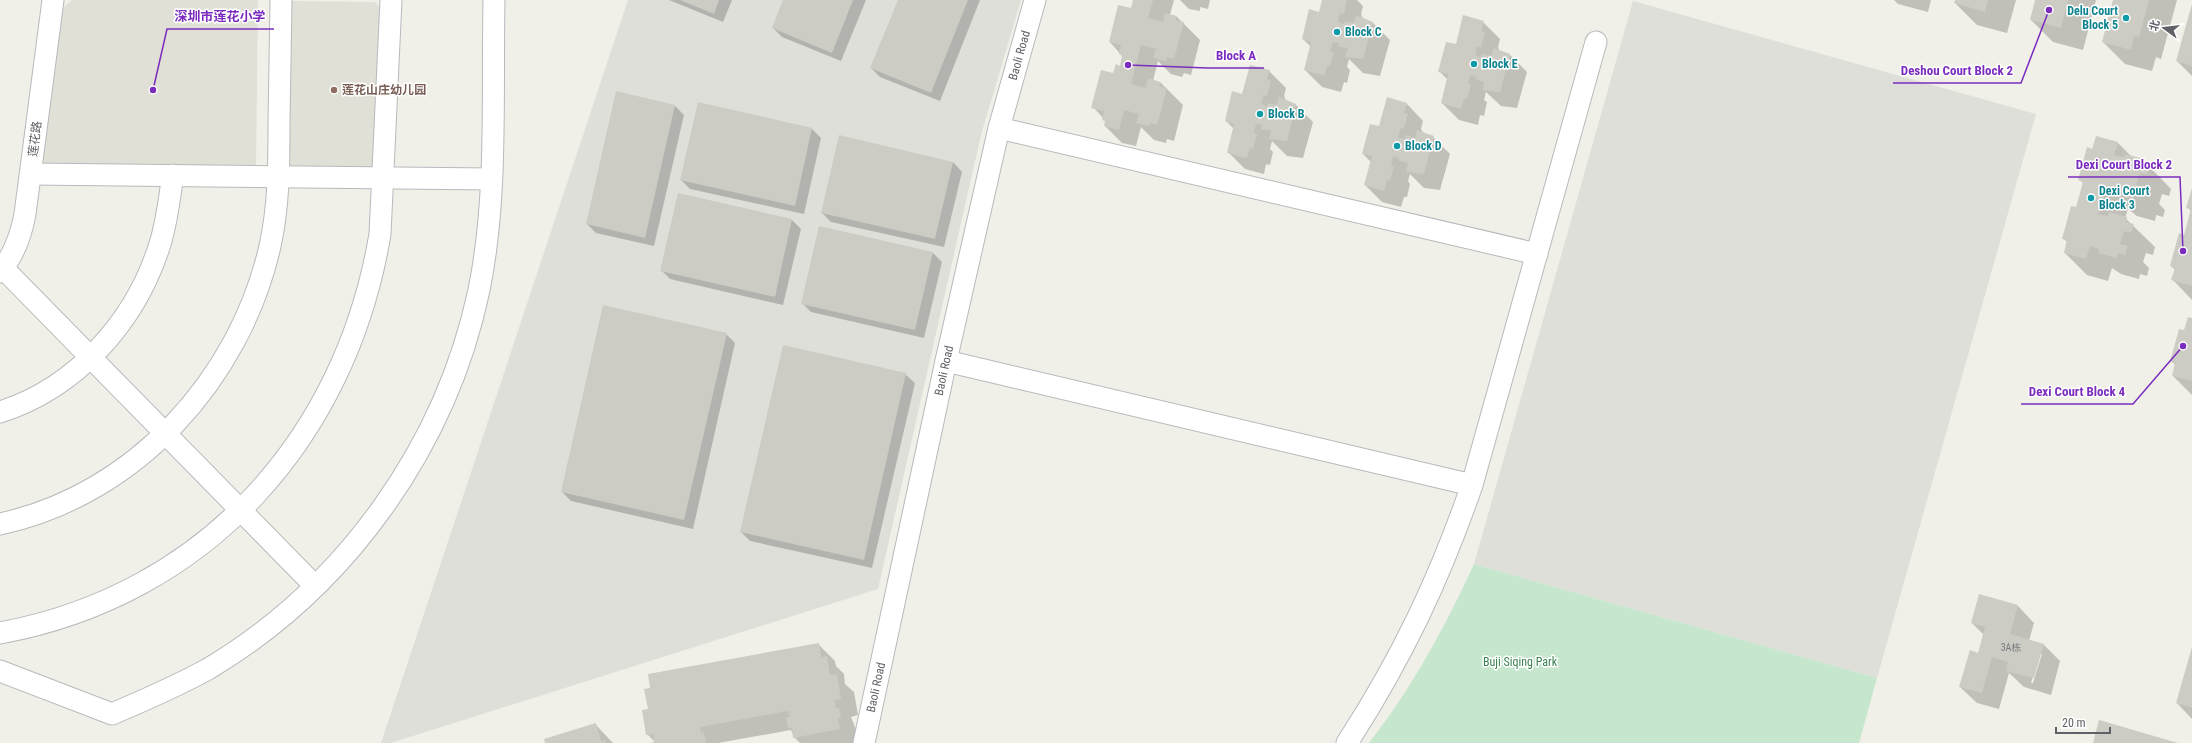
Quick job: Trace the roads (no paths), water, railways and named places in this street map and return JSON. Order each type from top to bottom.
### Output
[{"type":"street","name":"莲花路","points":[[2,270],[15,248],[22,232],[31,174],[53,0]]},
{"type":"street","points":[[0,524],[40,512],[100,484],[128,465],[165,433],[200,396],[219,368],[250,310],[270,245],[279,177],[280,0]]},
{"type":"street","points":[[0,634],[62,617],[116,596],[154,576],[190,552],[240,510],[284,462],[309,427],[331,390],[349,350],[364,309],[374,267],[380,234],[391,0]]},
{"type":"street","points":[[0,671],[112,714],[162,693],[208,668],[253,639],[294,606],[315,586],[368,529],[398,485],[425,439],[448,391],[466,341],[479,289],[485,251],[491,179],[494,0]]},
{"type":"street","name":"Baoli Road","points":[[864,743],[946,361],[999,128],[1035,0]]},
{"type":"street","points":[[1347,743],[1377,696],[1412,632],[1453,540],[1472,485],[1596,42]]},
{"type":"street","points":[[999,128],[1537,254]]},
{"type":"street","points":[[31,174],[491,179]]},
{"type":"street","points":[[0,412],[46,391],[90,357],[116,329],[130,310],[152,268],[165,224],[173,176]]},
{"type":"street","points":[[2,270],[90,357],[315,586]]},
{"type":"street","points":[[946,361],[1472,485]]},
{"type":"place","name":"Deshou Court Block 2","points":[[2049,10]]},
{"type":"place","name":"Delu Court Block 5","points":[[2126,18]]},
{"type":"place","name":"Block C","points":[[1337,32]]},
{"type":"place","name":"Block E","points":[[1474,64]]},
{"type":"place","name":"Block A","points":[[1128,65]]},
{"type":"place","name":"深圳市莲花小学","points":[[153,90]]},
{"type":"place","name":"莲花山庄幼儿园","points":[[334,90]]},
{"type":"place","name":"Block B","points":[[1260,114]]},
{"type":"place","name":"Block D","points":[[1397,146]]},
{"type":"place","name":"Dexi Court Block 3","points":[[2091,198]]},
{"type":"place","name":"Dexi Court Block 2","points":[[2183,251]]},
{"type":"place","name":"Dexi Court Block 4","points":[[2183,346]]},
{"type":"park label","name":"Buji Siqing Park","points":[[1520,662]]}]
